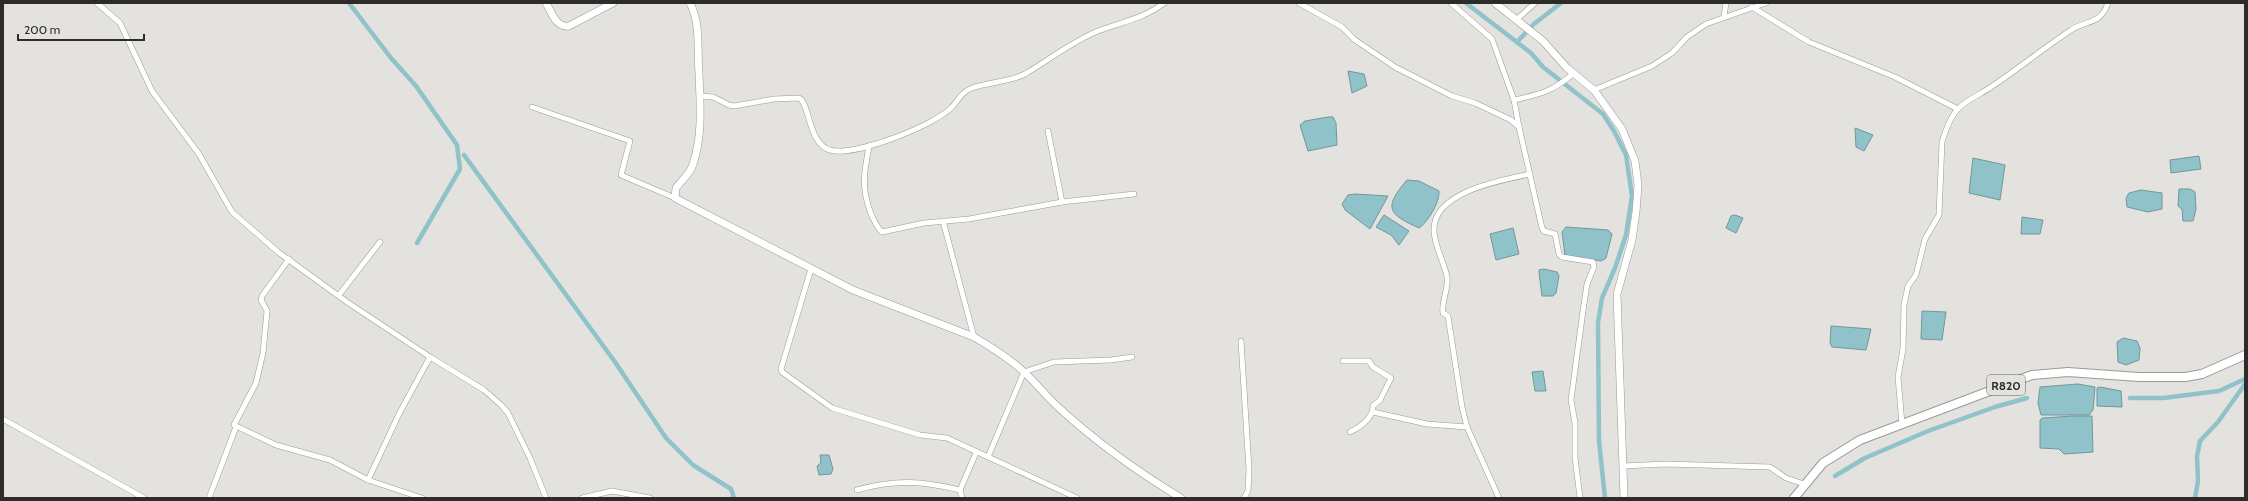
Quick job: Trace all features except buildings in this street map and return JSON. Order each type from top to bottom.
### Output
[{"type":"main road","points":[[546,3],[558,24],[563,27],[569,26],[613,3]]},
{"type":"main road","points":[[690,3],[698,30],[701,96],[698,143],[693,164],[687,177],[676,188],[675,198],[771,246],[810,269],[853,290],[974,337],[1000,353],[1024,372],[1058,407],[1087,432],[1139,472],[1181,498]]},
{"type":"main road","points":[[1495,3],[1543,40],[1574,73],[1594,90],[1622,129],[1635,162],[1638,185],[1632,240],[1617,294],[1624,498]]},
{"type":"main road","name":"R820","points":[[1794,498],[1823,462],[1860,440],[2032,375],[2068,372],[2139,377],[2185,377],[2202,374],[2245,355]]},
{"type":"street","points":[[97,3],[120,23],[152,91],[199,154],[232,212],[289,259],[339,295],[430,358],[484,390],[508,413],[546,498]]},
{"type":"street","points":[[701,96],[713,96],[729,105],[734,106],[774,99],[799,98],[804,102],[814,134],[822,146],[830,150],[854,151],[882,143],[930,121],[951,108],[963,93],[972,88],[1024,75],[1061,49],[1099,31],[1126,23],[1151,13],[1164,3]]},
{"type":"street","points":[[1299,3],[1342,27],[1355,40],[1395,67],[1452,96],[1475,103],[1504,117],[1519,127]]},
{"type":"street","points":[[1451,3],[1492,39],[1514,100],[1542,228],[1544,231],[1556,234],[1562,257],[1593,262],[1594,267],[1588,284],[1583,310],[1571,400],[1575,423],[1575,457],[1580,498]]},
{"type":"street","points":[[1518,21],[1535,3]]},
{"type":"street","points":[[1724,16],[1726,3]]},
{"type":"street","points":[[1594,90],[1652,66],[1672,53],[1687,37],[1706,24],[1724,16],[1766,3]]},
{"type":"street","points":[[1902,424],[1898,377],[1904,349],[1904,305],[1908,286],[1916,275],[1925,239],[1939,215],[1942,142],[1958,109],[2070,31],[2103,16],[2108,3]]},
{"type":"street","points":[[1752,7],[1809,42],[1895,77],[1958,109]]},
{"type":"street","points":[[1514,100],[1539,95],[1556,88],[1574,73]]},
{"type":"street","points":[[532,107],[630,141],[621,175],[675,198]]},
{"type":"street","points":[[1048,131],[1062,202]]},
{"type":"street","points":[[869,146],[863,184],[864,192],[879,230],[882,232],[924,223],[969,219],[1062,202],[1134,194]]},
{"type":"street","points":[[1499,498],[1467,427],[1461,401],[1448,316],[1443,313],[1442,307],[1447,279],[1434,231],[1435,220],[1442,207],[1454,198],[1497,182],[1530,174]]},
{"type":"street","points":[[943,222],[974,337]]},
{"type":"street","points":[[339,295],[380,242]]},
{"type":"street","points":[[209,498],[236,427],[234,424],[256,382],[263,353],[267,311],[261,300],[262,296],[289,259]]},
{"type":"street","points":[[810,269],[781,371],[832,408],[920,436],[946,438],[1068,496],[1077,498]]},
{"type":"street","points":[[1241,341],[1249,469],[1248,491],[1244,498]]},
{"type":"street","points":[[988,457],[1024,372],[1054,362],[1111,360],[1132,357]]},
{"type":"street","points":[[368,480],[400,412],[430,358]]},
{"type":"street","points":[[1343,361],[1369,361],[1373,367],[1391,378],[1380,400],[1373,406],[1373,412],[1367,420],[1350,432]]},
{"type":"street","points":[[1373,412],[1427,424],[1467,427]]},
{"type":"street","points":[[3,419],[144,498]]},
{"type":"street","points":[[236,427],[276,444],[330,460],[368,480],[422,498]]},
{"type":"street","points":[[962,498],[960,490],[976,453]]},
{"type":"street","points":[[1623,466],[1666,464],[1770,467],[1786,478],[1804,484]]},
{"type":"street","points":[[857,490],[896,482],[929,483],[960,490]]},
{"type":"street","points":[[582,498],[612,491],[650,498]]},
{"type":"water","points":[[1348,71],[1364,74],[1367,86],[1352,93]]},
{"type":"water","points":[[1333,117],[1336,123],[1337,145],[1308,151],[1300,125],[1305,121]]},
{"type":"water","points":[[1855,128],[1873,135],[1864,151],[1856,147]]},
{"type":"water","points":[[2199,156],[2201,169],[2171,173],[2170,160]]},
{"type":"water","points":[[1973,158],[2005,165],[2000,200],[1969,193]]},
{"type":"water","points":[[1407,180],[1419,181],[1439,191],[1438,201],[1433,211],[1419,228],[1401,219],[1392,209],[1394,197]]},
{"type":"water","points":[[2179,189],[2190,189],[2195,192],[2196,209],[2193,221],[2183,221],[2182,209],[2178,206]]},
{"type":"water","points":[[2141,190],[2162,193],[2162,209],[2148,212],[2127,207],[2126,198],[2129,193]]},
{"type":"water","points":[[1348,195],[1388,196],[1370,229],[1345,210],[1342,204]]},
{"type":"water","points":[[1384,215],[1409,231],[1399,245],[1391,235],[1376,227]]},
{"type":"water","points":[[1735,215],[1743,218],[1736,233],[1726,228],[1731,216]]},
{"type":"water","points":[[2022,217],[2043,220],[2040,234],[2021,234]]},
{"type":"water","points":[[1566,227],[1608,230],[1612,234],[1606,258],[1601,261],[1565,255],[1562,232]]},
{"type":"water","points":[[1513,228],[1519,254],[1496,260],[1490,234]]},
{"type":"water","points":[[1544,269],[1557,272],[1559,276],[1556,293],[1553,296],[1542,296],[1539,270]]},
{"type":"water","points":[[1922,311],[1946,312],[1942,340],[1921,339]]},
{"type":"water","points":[[1831,326],[1871,329],[1866,350],[1832,347],[1830,343]]},
{"type":"water","points":[[2123,338],[2137,341],[2140,348],[2139,360],[2126,365],[2118,362],[2117,342]]},
{"type":"water","points":[[1543,371],[1546,391],[1535,391],[1532,372]]},
{"type":"water","points":[[2078,384],[2095,387],[2093,410],[2089,415],[2041,415],[2038,403],[2040,387]]},
{"type":"water","points":[[2100,387],[2121,391],[2122,407],[2097,406],[2097,388]]},
{"type":"water","points":[[2092,416],[2093,452],[2064,454],[2059,449],[2040,448],[2040,420],[2042,418]]},
{"type":"water","points":[[820,455],[829,455],[833,469],[831,474],[819,475],[817,466],[821,463]]},
{"type":"waterway","points":[[349,3],[391,58],[416,86],[457,145],[460,169],[417,243]]},
{"type":"waterway","points":[[1466,3],[1531,53],[1543,67],[1603,114],[1614,131],[1626,155],[1632,196],[1626,235],[1615,268],[1602,298],[1598,323],[1599,441],[1605,498]]},
{"type":"waterway","points":[[1517,42],[1534,24],[1561,3]]},
{"type":"waterway","points":[[464,155],[615,362],[666,438],[693,465],[731,489],[734,498]]},
{"type":"waterway","points":[[2130,398],[2163,398],[2219,391],[2245,379]]},
{"type":"waterway","points":[[2195,498],[2198,481],[2197,456],[2200,441],[2218,422],[2245,384]]},
{"type":"waterway","points":[[1835,476],[1865,458],[1928,431],[1995,407],[2027,398]]}]
